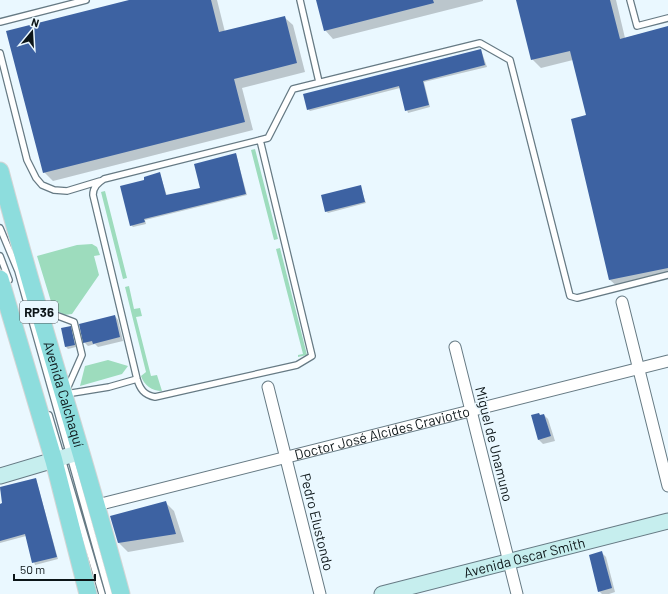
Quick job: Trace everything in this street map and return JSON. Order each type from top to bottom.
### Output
[{"type":"main road","name":"Avenida Calchaquí","points":[[0,171],[37,308],[50,401],[67,457],[97,505],[121,594]]},
{"type":"main road","name":"Avenida Calchaquí","points":[[6,285],[50,401],[67,457],[75,540],[88,594]]},
{"type":"main road","points":[[0,304],[26,398],[30,403],[50,401]]},
{"type":"main road","points":[[0,476],[67,457]]},
{"type":"main road","name":"Avenida Oscar Smith","points":[[382,594],[668,521]]},
{"type":"main road","points":[[75,540],[97,594]]},
{"type":"street","points":[[622,302],[668,486]]},
{"type":"street","name":"Miguel de Unamuno","points":[[455,347],[470,412],[517,594]]},
{"type":"street","name":"Doctor José Alcides Craviotto","points":[[97,505],[668,361]]},
{"type":"street","name":"Pedro Elustondo","points":[[268,387],[320,594]]},
{"type":"lane","points":[[0,22],[86,0]]},
{"type":"lane","points":[[300,0],[319,82]]},
{"type":"lane","points":[[630,0],[637,26],[668,18]]},
{"type":"lane","points":[[0,53],[27,160],[36,178],[42,185],[54,190],[67,191],[104,179],[268,138],[293,89],[480,42],[510,60],[570,296],[577,298],[668,275]]},
{"type":"lane","points":[[104,179],[97,184],[93,191],[93,195],[138,379],[144,393],[155,397],[298,365],[312,356],[260,140]]},
{"type":"lane","points":[[0,228],[18,271],[50,401]]},
{"type":"lane","points":[[0,256],[6,285]]},
{"type":"lane","points":[[37,308],[74,322],[82,355],[50,401]]},
{"type":"lane","points":[[50,401],[138,379]]},
{"type":"lane","points":[[67,457],[102,594]]},
{"type":"lane","points":[[67,457],[110,594]]},
{"type":"green space","points":[[255,149],[278,239],[274,240],[251,150]]},
{"type":"green space","points":[[105,191],[127,278],[123,279],[101,192]]},
{"type":"green space","points":[[92,244],[97,247],[100,255],[94,256],[99,275],[72,314],[64,315],[53,308],[37,256],[77,245]]},
{"type":"green space","points":[[280,248],[307,355],[298,357],[298,355],[303,354],[276,249]]},
{"type":"green space","points":[[129,286],[134,309],[140,308],[142,316],[136,317],[151,376],[157,375],[162,391],[149,387],[141,376],[146,372],[125,287]]},
{"type":"green space","points":[[108,360],[128,366],[122,374],[80,386],[85,366]]},
{"type":"building","points":[[129,0],[211,0],[219,32],[285,16],[297,63],[234,79],[245,122],[43,173],[6,31]]},
{"type":"building","points":[[316,0],[433,0],[434,3],[324,31]]},
{"type":"building","points":[[516,0],[610,0],[620,39],[668,26],[668,268],[609,280],[571,119],[586,115],[570,51],[531,60]]},
{"type":"building","points":[[481,49],[485,65],[423,81],[429,105],[405,111],[399,86],[307,110],[303,94]]},
{"type":"building","points":[[236,153],[246,194],[144,219],[145,222],[130,226],[120,186],[144,180],[144,177],[160,172],[166,195],[200,188],[194,164]]},
{"type":"building","points":[[361,185],[365,202],[325,212],[321,195]]},
{"type":"building","points":[[115,315],[120,337],[93,344],[92,341],[83,343],[79,324]]},
{"type":"building","points":[[71,326],[75,345],[65,347],[61,328]]},
{"type":"building","points":[[539,413],[540,415],[544,414],[551,436],[538,440],[531,415]]},
{"type":"building","points":[[36,478],[57,557],[32,563],[25,534],[0,541],[0,504],[2,503],[0,487]]},
{"type":"building","points":[[166,501],[176,534],[118,543],[110,516]]},
{"type":"building","points":[[602,551],[612,588],[598,592],[589,555]]}]
